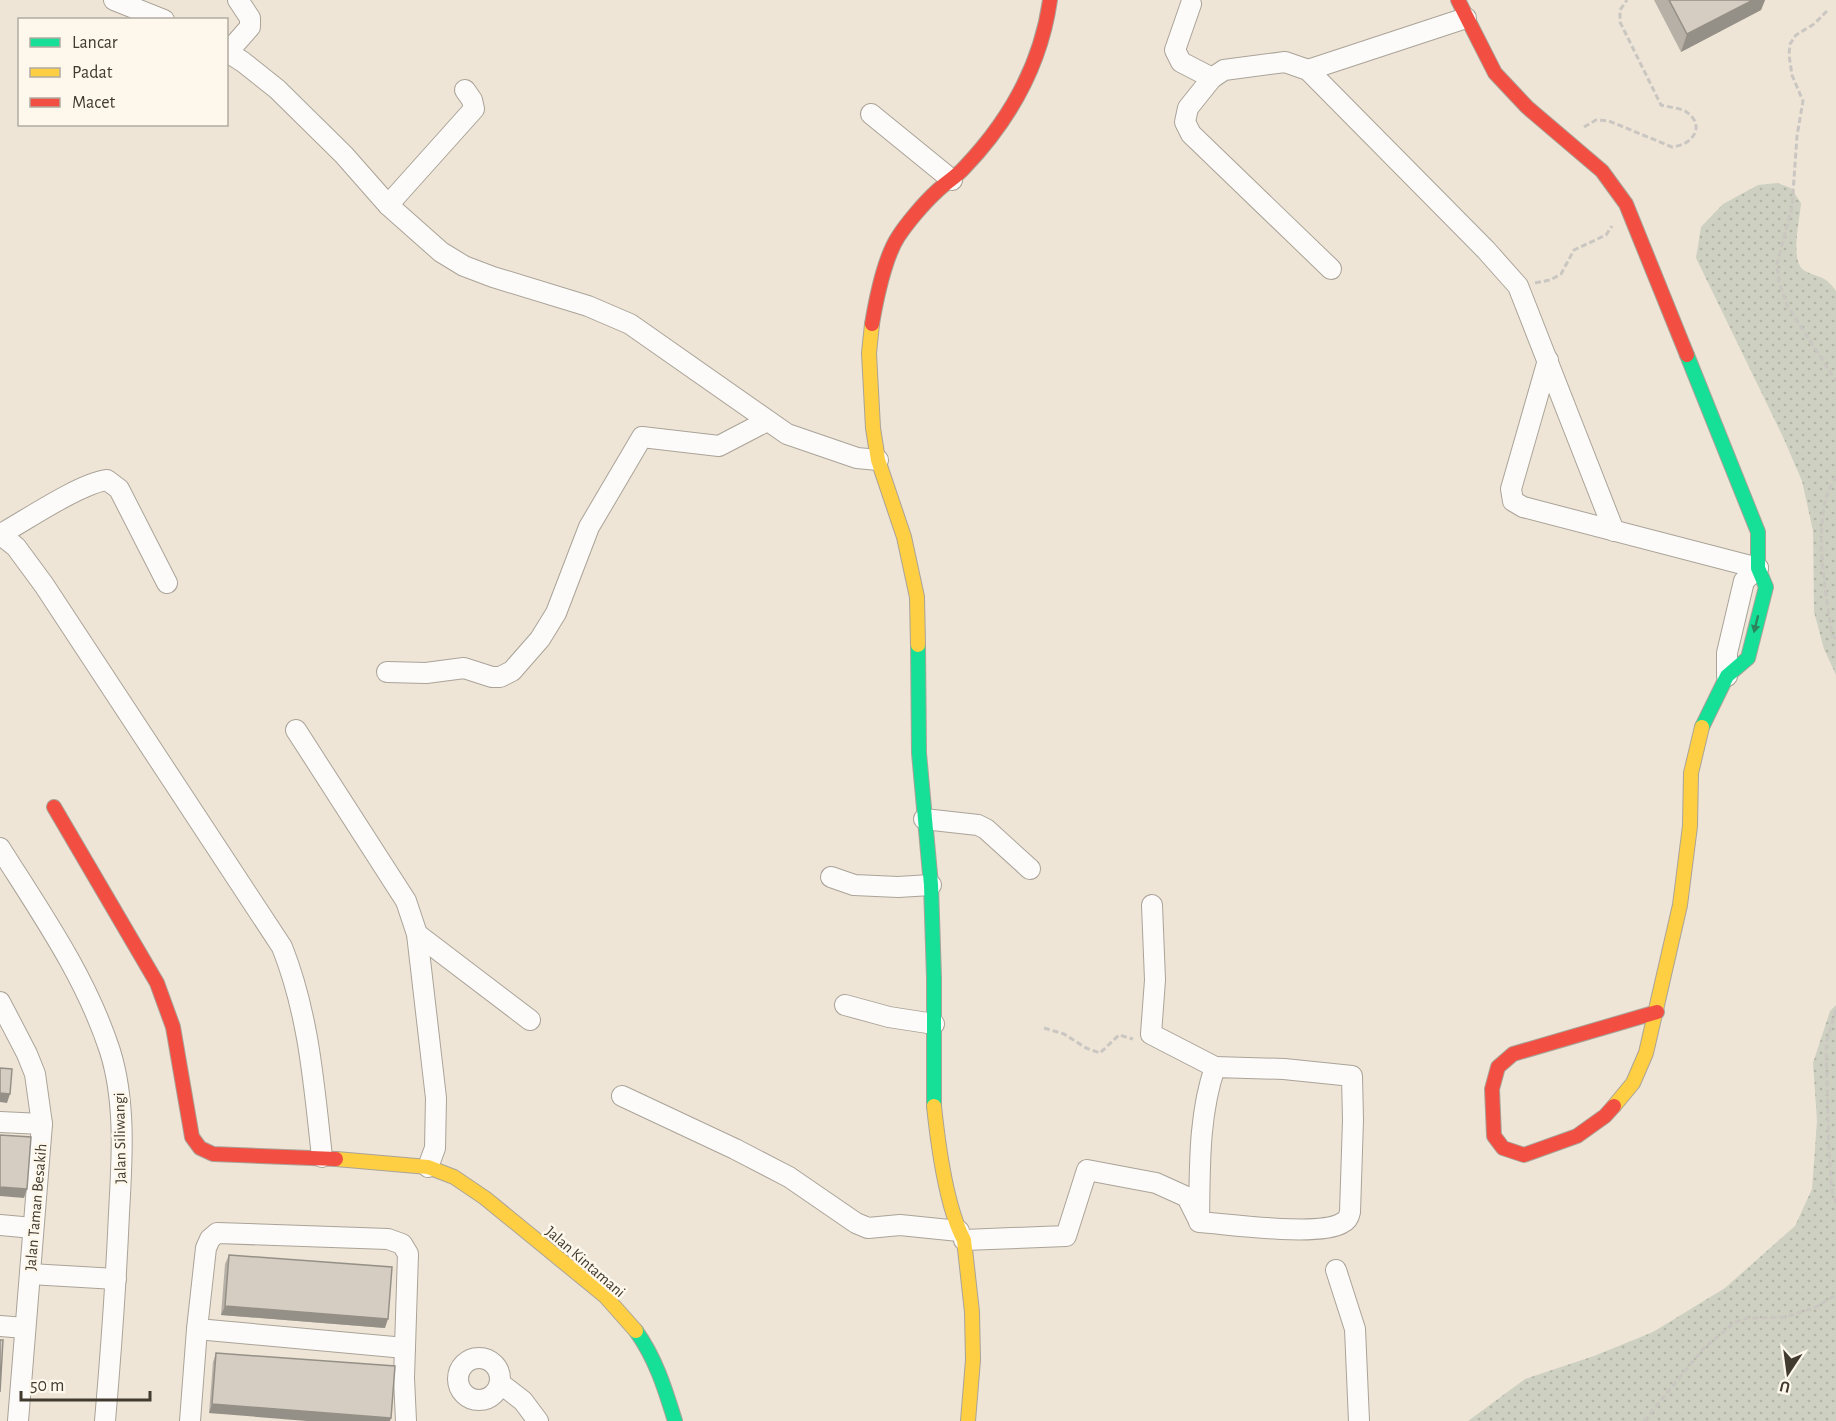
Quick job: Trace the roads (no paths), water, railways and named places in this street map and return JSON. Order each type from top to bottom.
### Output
[{"type":"street","points":[[114,0],[159,18]]},
{"type":"street","points":[[228,50],[250,27],[250,18],[238,0]]},
{"type":"street","points":[[968,1421],[973,1360],[972,1312],[961,1236],[949,1194],[936,1127],[933,1098],[931,885],[919,753],[917,597],[904,537],[878,460],[873,428],[869,353],[873,320],[888,256],[898,237],[917,212],[936,192],[952,180],[985,143],[1017,99],[1046,28],[1050,0]]},
{"type":"street","points":[[1191,4],[1175,50],[1181,62],[1212,78]]},
{"type":"street","points":[[1308,70],[1462,9],[1495,73],[1527,107],[1602,171],[1626,204],[1758,532],[1758,568],[1744,581],[1727,653],[1727,676],[1703,722],[1691,773],[1690,826],[1680,905],[1657,1012],[1647,1053],[1633,1083],[1605,1116],[1577,1136],[1524,1155],[1503,1148],[1494,1136],[1492,1089],[1498,1067],[1505,1060],[1513,1054],[1657,1012]]},
{"type":"street","points":[[228,52],[277,89],[344,155],[388,205],[441,252],[464,266],[588,306],[630,324],[787,434],[856,458],[878,460]]},
{"type":"street","points":[[1330,269],[1191,134],[1185,122],[1188,108],[1212,78],[1224,70],[1285,62],[1308,70],[1486,250],[1518,286],[1614,531]]},
{"type":"street","points":[[388,205],[474,109],[472,100],[465,90]]},
{"type":"street","points":[[872,114],[952,180]]},
{"type":"street","points":[[1548,360],[1511,489],[1513,501],[1523,507],[1758,568]]},
{"type":"street","points":[[387,672],[426,674],[464,668],[492,677],[500,677],[512,671],[540,639],[556,613],[589,527],[642,437],[718,446],[767,421]]},
{"type":"street","points":[[167,583],[119,489],[107,480],[98,481],[0,534],[16,547],[44,585],[282,947],[296,980],[311,1058],[322,1157]]},
{"type":"street","points":[[296,730],[406,901],[417,934],[436,1098],[435,1148],[428,1167]]},
{"type":"street","name":"Jalan Kintamani","points":[[54,807],[157,983],[173,1027],[192,1137],[200,1148],[213,1154],[322,1157],[428,1167],[454,1178],[485,1198],[605,1296],[637,1332],[651,1354],[660,1373],[675,1421]]},
{"type":"street","points":[[924,819],[978,825],[986,829],[1030,869]]},
{"type":"street","name":"Jalan Siliwangi","points":[[0,848],[77,974],[98,1016],[117,1079],[121,1109],[121,1183],[105,1421]]},
{"type":"street","points":[[831,877],[854,885],[898,887],[931,885]]},
{"type":"street","points":[[1152,905],[1155,980],[1151,1034],[1215,1068],[1284,1069],[1352,1076],[1350,1212],[1343,1223],[1328,1228],[1289,1229],[1199,1222]]},
{"type":"street","points":[[417,934],[530,1020]]},
{"type":"street","name":"Jalan Taman Besakih","points":[[0,1002],[6,1023],[35,1074],[42,1124],[18,1421]]},
{"type":"street","points":[[845,1005],[889,1017],[934,1024]]},
{"type":"street","points":[[1199,1222],[1200,1145],[1208,1088],[1215,1068]]},
{"type":"street","points":[[622,1096],[789,1177],[856,1223],[868,1228],[900,1225],[961,1236],[1066,1236],[1087,1170],[1156,1184],[1187,1197],[1199,1222]]},
{"type":"street","points":[[0,1122],[42,1124]]},
{"type":"street","points":[[0,1225],[33,1228]]},
{"type":"street","points":[[190,1421],[206,1248],[210,1239],[217,1233],[388,1239],[402,1244],[408,1254],[404,1378],[406,1421]]},
{"type":"street","points":[[1336,1270],[1355,1329],[1359,1421]]},
{"type":"street","points":[[30,1274],[116,1279]]},
{"type":"street","points":[[0,1326],[25,1328]]},
{"type":"street","points":[[197,1329],[405,1348]]},
{"type":"street","points":[[501,1384],[523,1401],[538,1421]]}]
